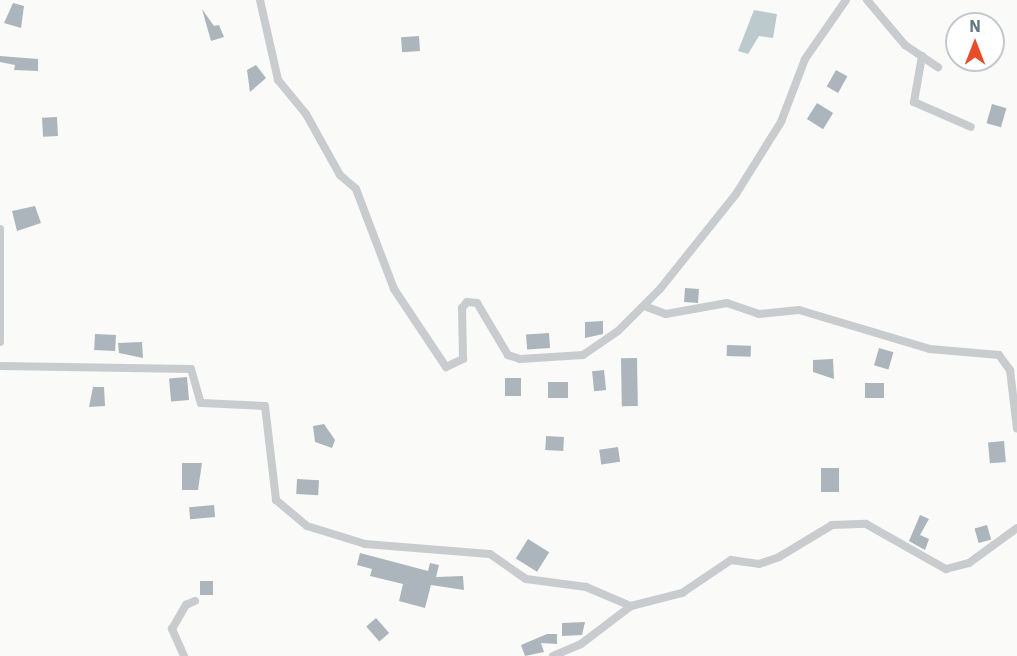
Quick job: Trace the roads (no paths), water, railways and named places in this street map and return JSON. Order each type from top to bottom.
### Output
[{"type":"street","points":[[260,0],[278,80],[306,114],[339,175],[356,189],[394,289],[440,364],[456,365],[463,359],[462,308],[467,302],[477,303],[490,319],[508,355],[535,361],[598,348],[644,306],[736,194],[781,122],[805,59],[846,0]]},
{"type":"street","points":[[867,0],[905,45],[938,67]]},
{"type":"street","points":[[922,56],[914,102],[971,127]]},
{"type":"street","points":[[0,229],[0,342]]},
{"type":"street","points":[[644,306],[666,314],[727,303],[759,314],[799,310],[930,349],[999,355],[1010,370],[1017,429]]},
{"type":"street","points":[[0,366],[191,369],[201,403],[265,406],[276,500],[307,526],[365,544],[490,554],[537,583],[586,587],[631,606]]},
{"type":"street","points":[[553,656],[581,644],[631,606],[682,593],[730,560],[759,564],[779,557],[832,525],[866,524],[946,569],[969,563],[1017,528]]},
{"type":"street","points":[[184,656],[172,629],[186,605],[195,601]]}]
